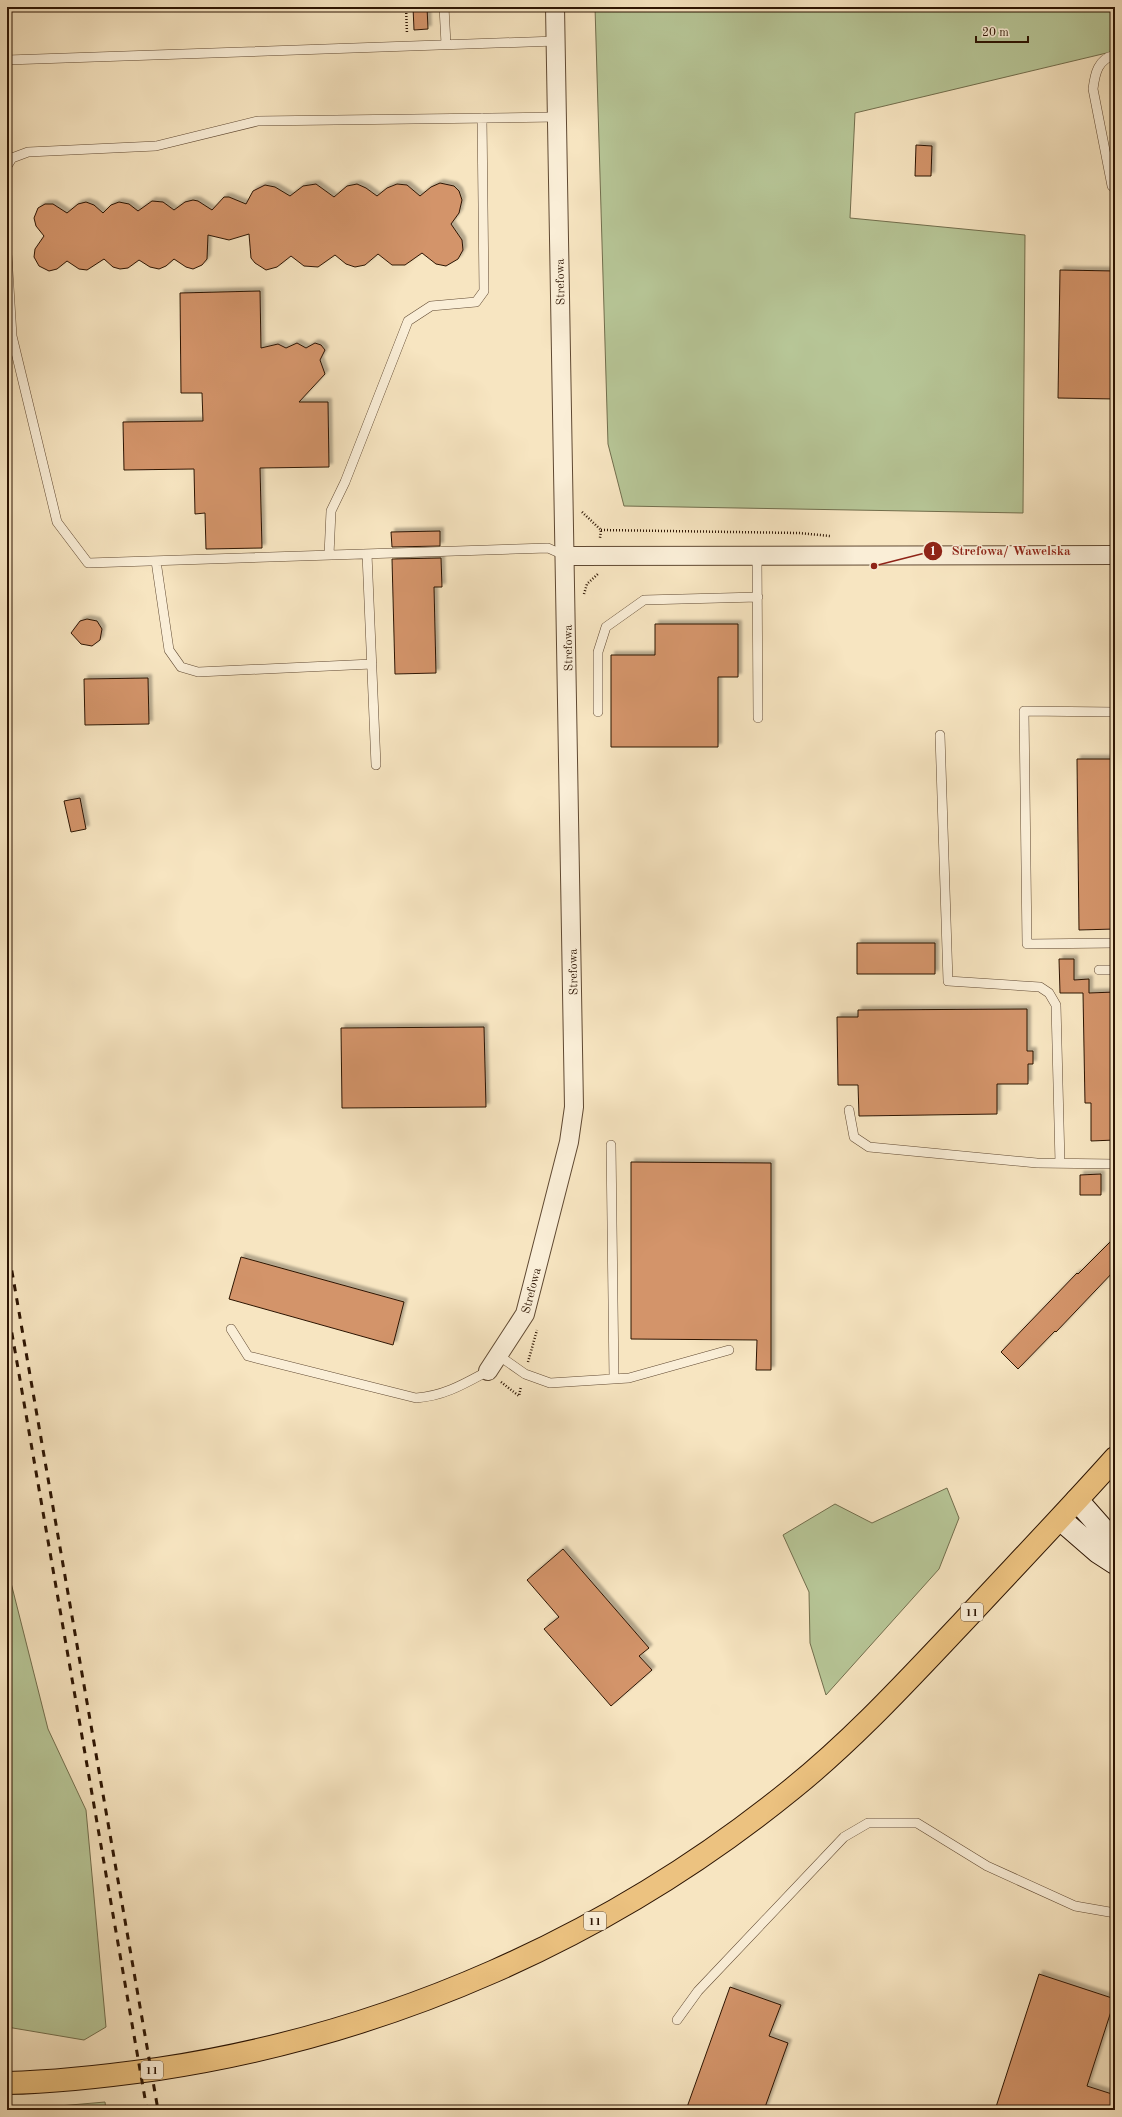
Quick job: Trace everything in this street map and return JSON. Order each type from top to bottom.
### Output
[{"type":"highway","name":"11","points":[[7,2083],[73,2079],[134,2072],[244,2054],[301,2040],[365,2021],[454,1989],[537,1952],[586,1926],[666,1880],[709,1851],[752,1820],[820,1765],[884,1706],[1078,1500],[1115,1458]]},
{"type":"street","name":"Strefowa","points":[[488,1371],[526,1314],[569,1142],[574,1107],[566,556],[555,7]]},
{"type":"street","points":[[566,556],[1115,555]]},
{"type":"street","points":[[1078,1500],[1115,1543]]},
{"type":"street","points":[[1060,1519],[1098,1552],[1115,1563]]},
{"type":"lane","points":[[444,7],[446,44]]},
{"type":"lane","points":[[7,60],[556,41]]},
{"type":"lane","points":[[1112,186],[1094,89],[1094,74],[1100,63],[1108,57],[1115,55]]},
{"type":"lane","points":[[7,166],[12,158],[28,152],[156,146],[258,121],[557,117]]},
{"type":"lane","points":[[329,555],[331,511],[345,482],[408,321],[431,306],[476,302],[484,291],[482,118]]},
{"type":"lane","points":[[7,254],[12,336],[57,522],[88,563],[548,548],[566,556]]},
{"type":"lane","points":[[368,554],[376,765]]},
{"type":"lane","points":[[757,556],[758,718]]},
{"type":"lane","points":[[156,561],[169,650],[181,667],[198,672],[372,664]]},
{"type":"lane","points":[[598,712],[598,652],[606,627],[644,600],[758,597]]},
{"type":"lane","points":[[1115,712],[1024,711],[1027,944],[1115,943]]},
{"type":"lane","points":[[940,735],[948,981],[1040,988],[1049,993],[1056,1005],[1060,1163]]},
{"type":"lane","points":[[1099,970],[1115,970]]},
{"type":"lane","points":[[849,1110],[854,1137],[868,1147],[1037,1163],[1115,1164]]},
{"type":"lane","points":[[611,1145],[614,1379]]},
{"type":"lane","points":[[231,1329],[248,1356],[416,1398],[434,1396],[454,1390],[488,1371]]},
{"type":"lane","points":[[498,1355],[525,1374],[550,1383],[629,1378],[729,1350]]},
{"type":"lane","points":[[677,2020],[698,1991],[844,1836],[868,1823],[917,1824],[994,1870],[1075,1906],[1115,1913]]},
{"type":"path","points":[[406,7],[407,46]]},
{"type":"path","points":[[601,530],[799,533],[834,537]]},
{"type":"green space","points":[[595,7],[1115,7],[1115,51],[855,113],[850,218],[1025,235],[1023,513],[624,506],[608,444]]},
{"type":"green space","points":[[947,1488],[959,1518],[939,1569],[826,1695],[810,1643],[809,1592],[783,1535],[835,1504],[872,1523]]},
{"type":"green space","points":[[7,1567],[48,1729],[86,1810],[106,2027],[84,2040],[7,2027]]},
{"type":"green space","points":[[105,2102],[106,2110],[13,2110]]},
{"type":"building","points":[[413,7],[427,7],[428,29],[414,30]]},
{"type":"building","points":[[916,145],[932,146],[931,176],[915,176]]},
{"type":"building","points":[[440,183],[454,186],[459,191],[462,200],[459,213],[451,224],[462,240],[463,250],[458,259],[446,266],[436,264],[422,253],[405,265],[392,265],[378,254],[365,265],[355,267],[346,264],[335,255],[318,267],[304,266],[291,256],[277,267],[266,270],[255,263],[251,258],[249,234],[229,240],[208,235],[207,259],[202,265],[193,269],[186,267],[174,259],[166,266],[159,269],[150,267],[139,260],[128,268],[120,269],[113,267],[104,259],[87,270],[79,269],[67,261],[57,269],[49,271],[39,266],[34,257],[35,249],[44,236],[36,226],[34,218],[38,208],[45,204],[53,204],[67,213],[78,204],[86,202],[94,205],[103,213],[111,205],[119,202],[129,204],[138,211],[152,201],[163,202],[174,210],[185,202],[193,200],[198,201],[212,210],[224,197],[229,197],[246,204],[253,191],[265,185],[275,187],[290,196],[303,186],[316,184],[334,197],[347,186],[357,184],[366,188],[377,196],[387,188],[397,184],[407,185],[420,196],[431,187]]},
{"type":"building","points":[[1060,270],[1115,271],[1115,399],[1058,398]]},
{"type":"building","points":[[260,291],[261,348],[278,344],[286,348],[297,343],[306,348],[315,343],[321,345],[325,350],[320,360],[325,374],[299,402],[328,402],[329,467],[260,468],[262,548],[206,549],[205,513],[195,514],[194,469],[124,470],[123,422],[203,421],[202,393],[181,393],[180,293]]},
{"type":"building","points":[[440,531],[440,546],[392,547],[391,532]]},
{"type":"building","points":[[441,558],[442,587],[434,587],[436,673],[395,674],[392,559]]},
{"type":"building","points":[[87,619],[97,621],[102,629],[100,640],[92,646],[81,644],[71,633],[80,621]]},
{"type":"building","points":[[655,624],[738,624],[738,677],[718,677],[718,747],[611,747],[611,655],[655,655]]},
{"type":"building","points":[[148,678],[149,724],[85,725],[84,679]]},
{"type":"building","points":[[1077,759],[1115,759],[1115,929],[1079,930]]},
{"type":"building","points":[[80,798],[86,829],[71,832],[64,801]]},
{"type":"building","points":[[857,943],[935,943],[935,974],[857,974]]},
{"type":"building","points":[[1059,959],[1074,959],[1074,980],[1089,979],[1089,993],[1115,992],[1115,1140],[1091,1141],[1091,1103],[1085,1103],[1083,993],[1060,993]]},
{"type":"building","points":[[1027,1009],[1027,1051],[1033,1051],[1033,1064],[1028,1064],[1028,1084],[997,1084],[997,1114],[859,1116],[858,1085],[838,1085],[837,1017],[858,1017],[858,1010]]},
{"type":"building","points":[[484,1027],[486,1107],[342,1108],[341,1028]]},
{"type":"building","points":[[631,1162],[771,1163],[771,1370],[756,1370],[757,1340],[631,1339]]},
{"type":"building","points":[[1101,1174],[1101,1195],[1080,1195],[1080,1175]]},
{"type":"building","points":[[1115,1237],[1115,1270],[1056,1332],[1055,1331],[1018,1369],[1001,1352],[1077,1273],[1078,1274]]},
{"type":"building","points":[[241,1257],[404,1302],[393,1345],[229,1299]]},
{"type":"building","points":[[563,1549],[649,1648],[639,1656],[652,1670],[611,1706],[544,1629],[559,1617],[527,1580]]},
{"type":"building","points":[[1039,1974],[1115,1999],[1087,2086],[1115,2095],[1115,2110],[995,2110]]},
{"type":"building","points":[[730,1987],[781,2005],[769,2036],[788,2043],[764,2110],[686,2110]]},
{"type":"railway","points":[[7,1243],[158,2110]]},
{"type":"railway","points":[[7,1305],[147,2110]]},
{"type":"place","name":"Strefowa/ Wawelska","points":[[874,566]]}]
